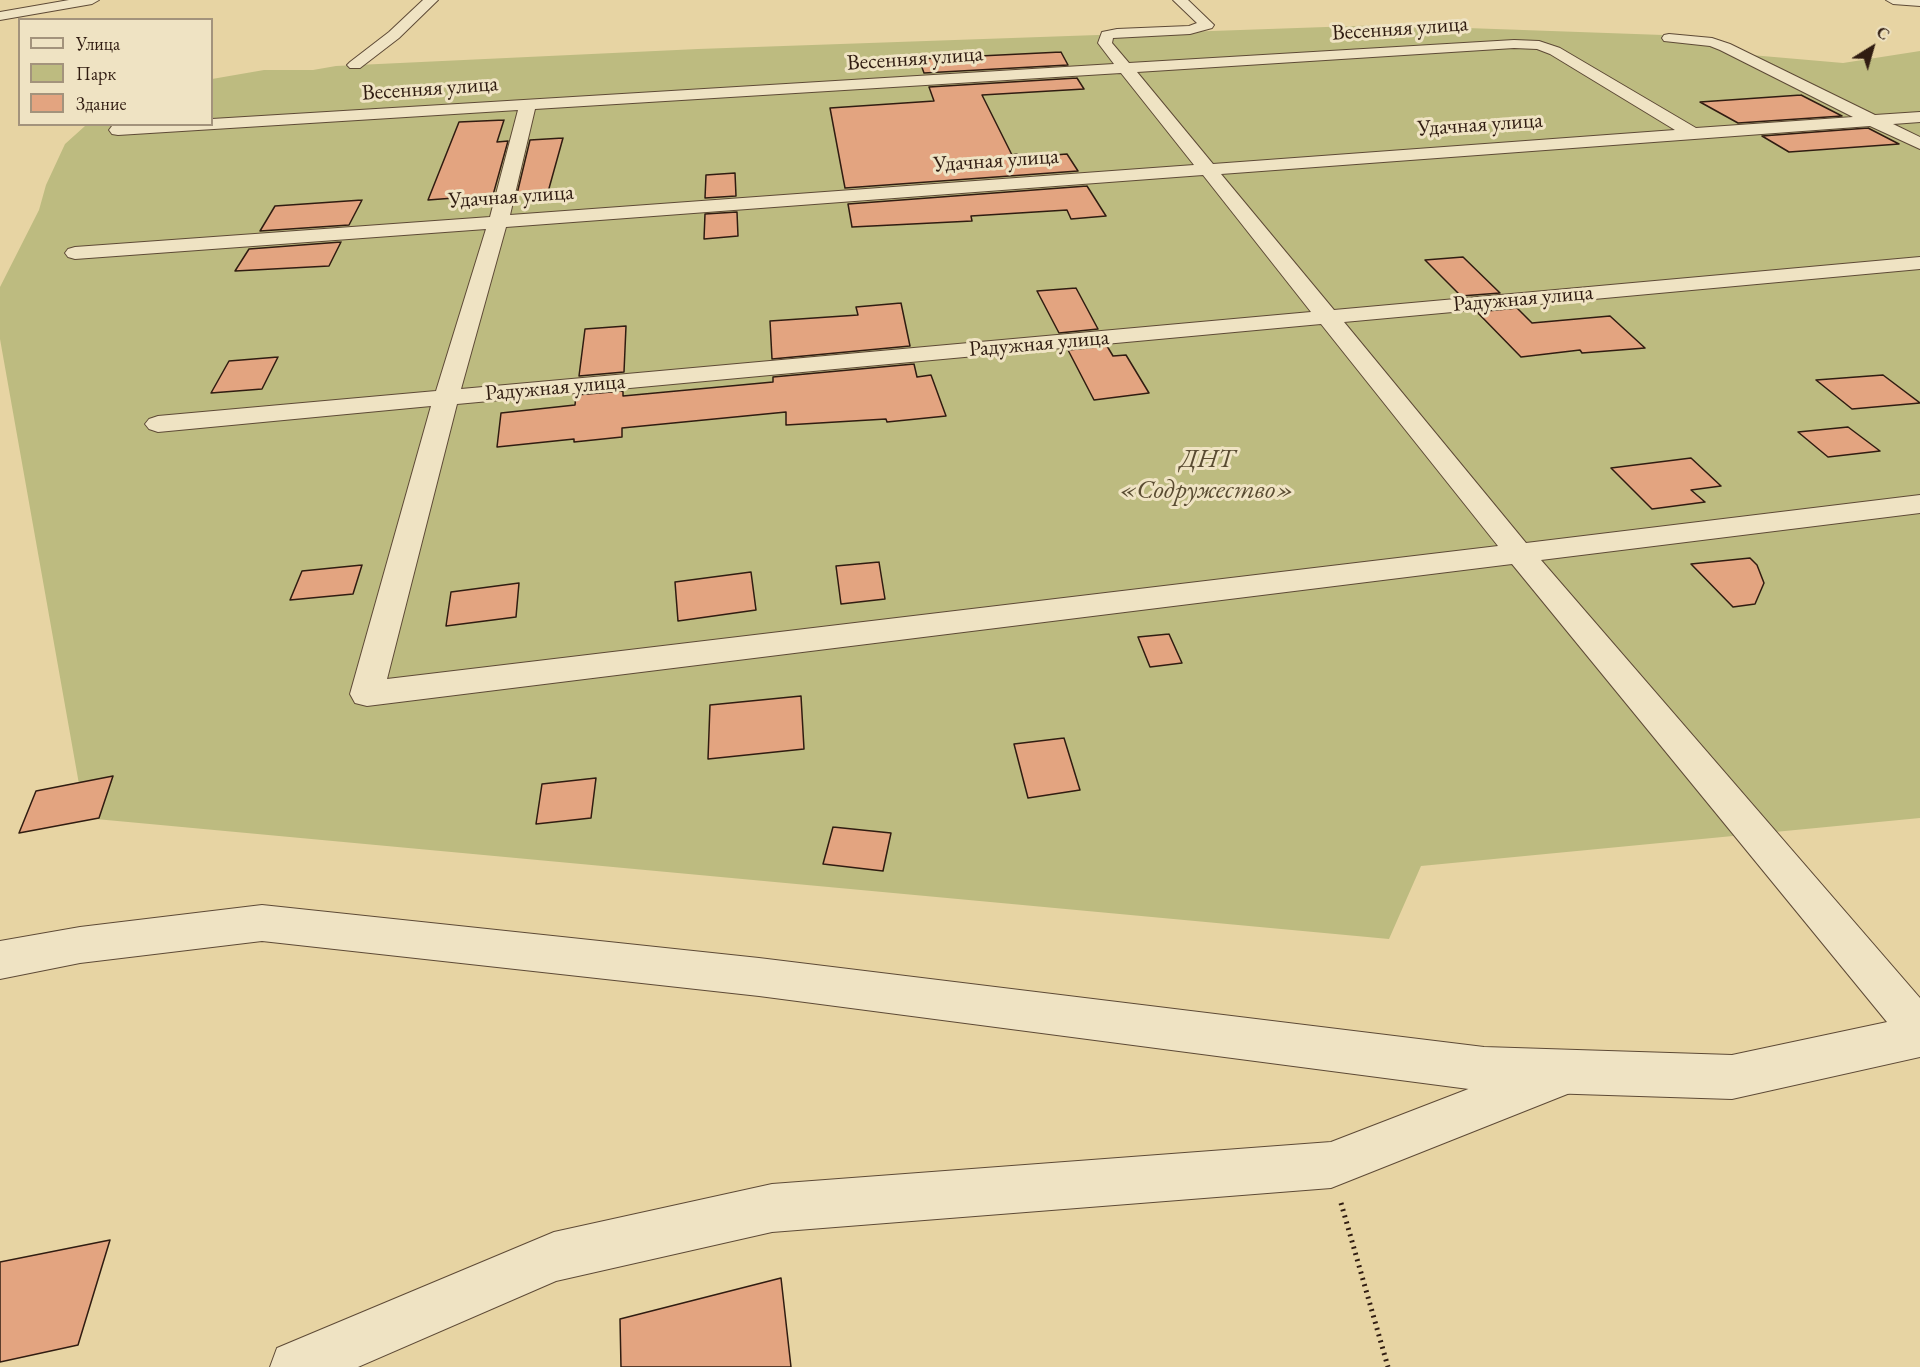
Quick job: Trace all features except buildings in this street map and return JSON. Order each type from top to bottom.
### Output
[{"type":"street","points":[[0,16],[92,0]]},
{"type":"street","points":[[355,65],[394,35],[431,0]]},
{"type":"street","points":[[1180,0],[1207,25],[1190,30],[1116,33],[1107,35],[1105,43],[1518,553],[1920,1030]]},
{"type":"street","points":[[1893,0],[1920,2]]},
{"type":"street","points":[[1668,38],[1712,42],[1725,47],[1920,144]]},
{"type":"street","name":"Весенняя улица","points":[[213,124],[1514,44],[1539,45],[1555,51],[1692,133]]},
{"type":"street","points":[[528,105],[498,222],[446,398],[368,694],[1920,504]]},
{"type":"street","name":"Удачная улица","points":[[75,253],[1920,117]]},
{"type":"street","name":"Весенняя улица","points":[[118,130],[184,126]]},
{"type":"street","name":"Радужная улица","points":[[158,424],[1920,262]]},
{"type":"street","points":[[0,960],[80,945],[262,923],[759,977],[1484,1070],[1732,1077],[1920,1036]]},
{"type":"street","points":[[296,1367],[554,1257],[772,1208],[1331,1166],[1569,1072]]},
{"type":"path","points":[[1331,1166],[1388,1367]]},
{"type":"green space","name":"ДНТ «Содружество»","points":[[1383,25],[1663,35],[1751,55],[1843,63],[1920,51],[1920,818],[1421,866],[1389,939],[85,818],[0,339],[0,287],[39,210],[46,185],[65,144],[85,126],[213,126],[213,79],[264,70],[313,70],[336,66],[698,49]]}]
